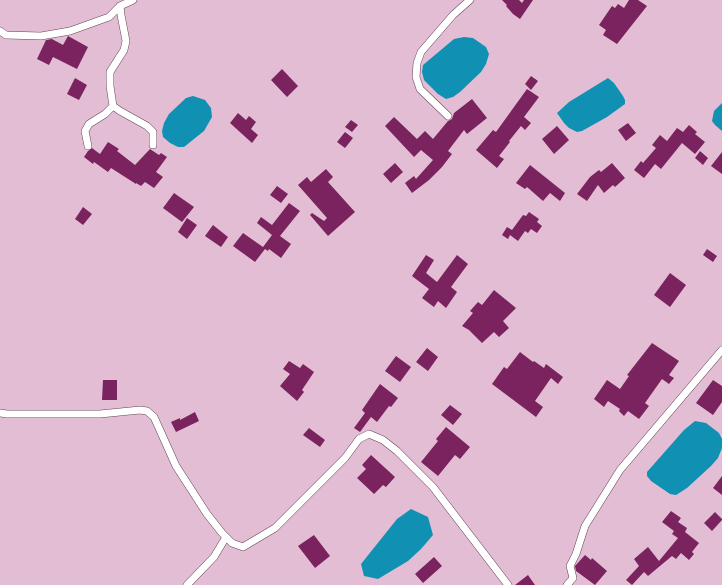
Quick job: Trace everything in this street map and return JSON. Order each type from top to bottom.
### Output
[{"type":"street","points":[[0,31],[6,35],[41,36],[70,31],[109,17],[120,6],[133,0]]},
{"type":"street","points":[[448,116],[420,89],[416,77],[417,63],[421,52],[453,15],[470,0]]},
{"type":"street","points":[[120,6],[126,40],[124,50],[110,72],[110,86],[113,106],[147,126],[153,132],[153,145]]},
{"type":"street","points":[[88,146],[85,131],[89,124],[105,114],[113,106]]},
{"type":"street","points":[[567,585],[572,578],[570,566],[576,554],[584,526],[620,470],[722,350]]},
{"type":"street","points":[[0,413],[100,414],[140,410],[147,411],[154,417],[176,466],[207,514],[232,543],[243,547],[275,528],[345,458],[360,439],[369,434],[383,440],[398,451],[433,487],[508,585]]},
{"type":"street","points":[[187,585],[214,557],[226,537]]},
{"type":"water","points":[[464,37],[473,38],[486,47],[489,54],[486,64],[481,72],[460,92],[453,97],[446,99],[438,94],[424,80],[422,72],[423,65],[454,39]]},
{"type":"water","points":[[608,78],[614,83],[623,96],[625,104],[607,117],[582,131],[577,132],[569,128],[557,113],[569,102]]},
{"type":"water","points":[[193,96],[205,100],[211,108],[212,117],[204,131],[184,147],[178,147],[163,137],[162,131],[164,123],[169,114],[186,98]]},
{"type":"water","points":[[722,103],[722,131],[712,121],[714,111]]},
{"type":"water","points":[[695,421],[706,423],[719,433],[722,439],[722,448],[718,458],[711,466],[687,488],[676,495],[670,494],[651,481],[647,476],[647,472],[684,430]]},
{"type":"water","points":[[411,509],[428,517],[433,535],[408,561],[378,579],[364,576],[361,564],[397,519]]},
{"type":"building","points":[[502,0],[519,0],[522,3],[524,0],[533,0],[520,19],[513,14]]},
{"type":"building","points":[[629,0],[638,0],[647,6],[617,44],[603,35],[606,30],[599,25],[612,6],[615,8],[618,4],[624,8]]},
{"type":"building","points":[[68,36],[88,47],[77,69],[53,57],[49,65],[37,59],[46,40],[52,39],[63,45]]},
{"type":"building","points":[[282,69],[298,86],[287,97],[271,80]]},
{"type":"building","points":[[531,76],[538,81],[531,90],[525,84]]},
{"type":"building","points":[[75,78],[87,85],[79,100],[67,94]]},
{"type":"building","points":[[527,89],[539,97],[524,117],[531,123],[525,130],[521,126],[509,141],[510,142],[499,156],[504,159],[497,168],[476,150],[493,130],[496,132]]},
{"type":"building","points":[[472,99],[487,118],[467,134],[464,130],[448,151],[452,154],[442,167],[429,180],[412,193],[405,183],[414,176],[416,179],[433,160],[421,150],[414,157],[385,126],[394,117],[417,139],[425,131],[433,139],[448,121],[452,119],[454,113]]},
{"type":"building","points":[[238,113],[246,120],[249,116],[256,122],[251,129],[258,135],[252,143],[230,123]]},
{"type":"building","points":[[351,120],[358,125],[352,132],[345,127]]},
{"type":"building","points":[[628,123],[636,133],[626,141],[618,130]]},
{"type":"building","points":[[689,125],[697,132],[695,134],[705,142],[695,154],[682,143],[661,169],[655,164],[644,178],[634,170],[641,161],[643,163],[656,148],[652,145],[660,135],[667,141],[677,128],[683,132]]},
{"type":"building","points":[[557,126],[569,140],[554,154],[542,139]]},
{"type":"building","points":[[345,132],[353,138],[345,148],[337,142]]},
{"type":"building","points":[[108,142],[119,149],[117,151],[135,165],[150,149],[159,155],[161,153],[167,157],[156,172],[163,177],[154,188],[145,182],[141,186],[111,168],[108,172],[84,157],[92,148],[100,154]]},
{"type":"building","points":[[700,151],[708,158],[703,165],[695,158]]},
{"type":"building","points":[[722,152],[722,174],[711,166]]},
{"type":"building","points":[[395,163],[403,172],[391,183],[383,174]]},
{"type":"building","points":[[612,163],[625,178],[615,187],[613,185],[604,193],[598,185],[587,201],[577,194],[590,177],[599,170],[601,172]]},
{"type":"building","points":[[530,165],[565,193],[560,201],[550,193],[543,201],[527,187],[525,189],[516,183]]},
{"type":"building","points":[[326,169],[333,177],[328,182],[355,212],[328,236],[310,215],[312,213],[324,221],[327,218],[298,185],[307,177],[311,182]]},
{"type":"building","points":[[277,186],[288,194],[281,203],[270,195]]},
{"type":"building","points":[[174,193],[194,207],[182,222],[163,208]]},
{"type":"building","points":[[289,203],[300,211],[280,236],[291,244],[281,258],[269,249],[268,251],[265,249],[255,262],[233,246],[243,233],[263,247],[272,235],[257,223],[261,217],[272,225]]},
{"type":"building","points":[[83,207],[92,214],[83,225],[75,219]]},
{"type":"building","points":[[529,212],[539,219],[537,222],[542,226],[537,233],[531,229],[528,233],[525,231],[518,241],[510,235],[508,239],[502,235],[507,227],[512,230],[523,215],[526,216]]},
{"type":"building","points":[[187,218],[197,225],[187,239],[178,232]]},
{"type":"building","points":[[213,225],[228,237],[221,247],[205,236]]},
{"type":"building","points":[[707,249],[717,256],[713,262],[703,255]]},
{"type":"building","points":[[426,255],[434,260],[426,273],[437,282],[457,255],[468,264],[451,287],[457,292],[446,308],[438,301],[434,307],[422,298],[429,289],[412,276]]},
{"type":"building","points":[[670,273],[686,285],[670,307],[654,295]]},
{"type":"building","points":[[494,290],[516,308],[503,321],[509,328],[499,337],[494,332],[482,343],[469,330],[462,326],[473,313],[470,311],[478,302],[482,305]]},
{"type":"building","points":[[652,343],[679,361],[669,375],[674,378],[669,384],[662,379],[645,403],[649,406],[639,419],[628,411],[624,416],[619,411],[620,409],[608,401],[604,407],[594,399],[607,380],[620,389],[629,376],[627,375]]},
{"type":"building","points":[[427,348],[438,357],[428,371],[416,362]]},
{"type":"building","points":[[520,352],[544,368],[546,364],[563,377],[558,384],[551,378],[535,401],[543,407],[536,417],[492,384],[504,367],[507,369]]},
{"type":"building","points":[[396,356],[411,367],[400,382],[385,371]]},
{"type":"building","points":[[289,361],[300,368],[303,364],[314,372],[302,390],[304,392],[297,401],[280,386],[290,374],[283,369]]},
{"type":"building","points":[[103,380],[117,380],[117,400],[102,400]]},
{"type":"building","points":[[713,380],[722,386],[722,402],[713,415],[696,403]]},
{"type":"building","points":[[380,384],[398,398],[391,407],[389,406],[377,422],[371,417],[360,432],[354,428],[365,413],[362,410]]},
{"type":"building","points":[[450,405],[462,414],[453,425],[441,415]]},
{"type":"building","points":[[195,412],[199,421],[176,432],[171,422],[180,418],[180,420]]},
{"type":"building","points":[[446,427],[470,447],[460,459],[455,455],[438,476],[421,462],[438,441],[436,439]]},
{"type":"building","points":[[309,428],[325,440],[320,447],[303,435]]},
{"type":"building","points":[[371,455],[395,477],[386,487],[383,485],[374,494],[357,478],[366,469],[362,465]]},
{"type":"building","points":[[722,476],[722,495],[713,488]]},
{"type":"building","points":[[671,511],[681,518],[678,522],[687,528],[685,532],[699,543],[692,552],[694,554],[689,560],[681,553],[676,559],[672,556],[648,576],[644,572],[632,585],[626,580],[639,566],[634,559],[648,547],[659,561],[678,538],[672,534],[674,531],[662,522]]},
{"type":"building","points":[[715,512],[722,520],[712,531],[704,523]]},
{"type":"building","points":[[314,535],[330,556],[315,568],[298,546]]},
{"type":"building","points":[[585,555],[591,560],[592,558],[607,571],[595,585],[576,571],[575,566]]},
{"type":"building","points":[[434,557],[442,566],[423,583],[415,574]]},
{"type":"building","points":[[528,575],[535,585],[515,585]]}]
